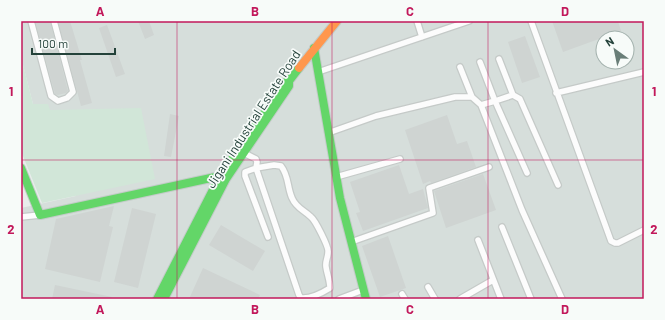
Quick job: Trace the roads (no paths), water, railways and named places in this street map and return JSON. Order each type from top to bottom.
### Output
[{"type":"main road","name":"Jigani Industrial Estate Road","points":[[157,299],[223,177],[278,92],[285,83],[289,81],[337,21]]},
{"type":"main road","points":[[314,48],[340,198],[366,299]]},
{"type":"main road","name":"Jigani Industrial Estate Road","points":[[164,299],[223,177],[244,153],[290,86],[289,81]]},
{"type":"main road","points":[[21,168],[40,215],[223,177]]},
{"type":"street","points":[[31,21],[51,96],[58,101],[67,98],[73,92],[54,21]]},
{"type":"street","points":[[417,21],[422,37]]},
{"type":"street","points":[[318,72],[469,21]]},
{"type":"street","points":[[531,21],[611,241],[618,243],[644,230]]},
{"type":"street","points":[[499,59],[513,95],[520,99],[558,185]]},
{"type":"street","points":[[480,62],[495,101],[527,173]]},
{"type":"street","points":[[460,67],[472,97],[482,105],[522,210],[562,299]]},
{"type":"street","points":[[556,93],[644,72]]},
{"type":"street","points":[[482,105],[513,95]]},
{"type":"street","points":[[328,133],[376,116],[455,97],[472,97]]},
{"type":"street","points":[[244,153],[256,159],[256,168],[299,295],[301,298],[306,298],[325,292],[330,288],[326,266],[328,252],[327,246],[312,217],[298,208],[292,198],[286,172],[281,166],[274,165],[256,168],[245,172],[244,176],[268,237]]},
{"type":"street","points":[[336,177],[400,159]]},
{"type":"street","points":[[351,242],[432,213],[429,188],[489,168]]},
{"type":"street","points":[[21,218],[40,215]]},
{"type":"street","points":[[502,227],[531,299]]},
{"type":"street","points":[[478,240],[501,299]]},
{"type":"street","points":[[460,299],[493,280]]},
{"type":"street","points":[[428,287],[435,299]]},
{"type":"street","points":[[339,299],[363,290]]}]
